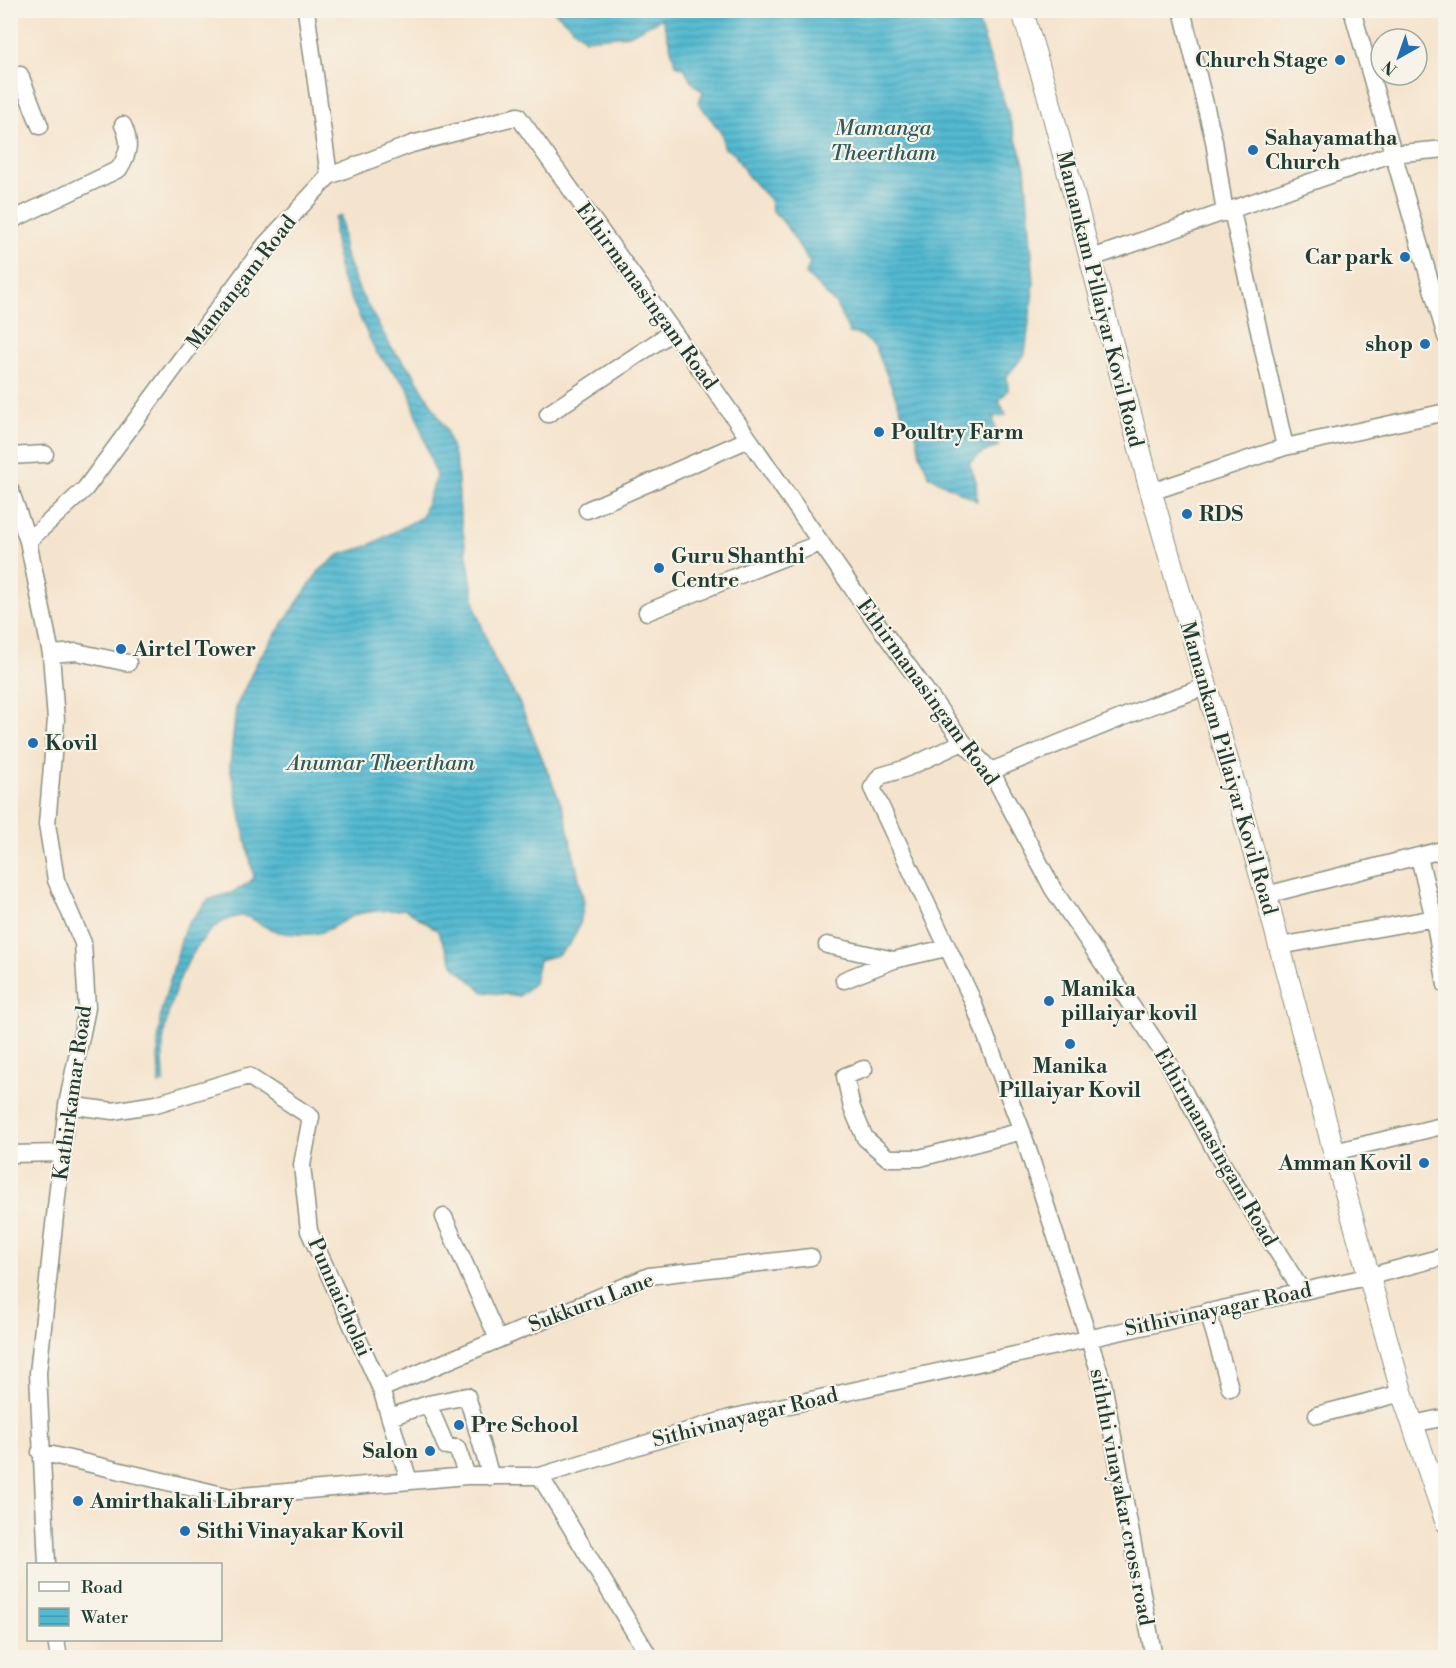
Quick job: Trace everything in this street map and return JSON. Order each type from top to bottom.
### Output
[{"type":"main road","name":"Mamankam Pillaiyar Kovil Road","points":[[1022,10],[1049,99],[1151,492],[1266,895],[1334,1152],[1371,1276],[1402,1393],[1446,1522]]},
{"type":"street","points":[[306,10],[329,176]]},
{"type":"street","points":[[1182,10],[1286,447]]},
{"type":"street","points":[[1352,10],[1391,154],[1440,292],[1446,337]]},
{"type":"street","points":[[10,76],[20,75],[40,126]]},
{"type":"street","name":"Mamangam Road","points":[[28,541],[85,489],[265,245],[329,176],[412,144],[518,116]]},
{"type":"street","name":"Ethirmanasingam Road","points":[[518,116],[963,742],[991,771],[1053,890],[1165,1056],[1220,1160],[1302,1291]]},
{"type":"street","points":[[10,221],[119,169],[128,156],[129,138],[123,125]]},
{"type":"street","points":[[1089,259],[1391,154],[1446,148]]},
{"type":"street","points":[[548,414],[672,332]]},
{"type":"street","points":[[1151,492],[1286,447],[1446,412]]},
{"type":"street","points":[[587,510],[749,439]]},
{"type":"street","points":[[10,456],[45,454]]},
{"type":"street","name":"Kathirkamar Road","points":[[10,489],[28,541],[51,654],[56,720],[47,824],[56,880],[83,943],[87,1008],[67,1105],[38,1373],[46,1563]]},
{"type":"street","points":[[647,612],[820,543]]},
{"type":"street","points":[[51,654],[77,652],[128,663]]},
{"type":"street","points":[[991,771],[1148,707],[1205,687]]},
{"type":"street","points":[[963,742],[907,768],[880,776],[872,788],[971,997],[1022,1131],[1087,1337]]},
{"type":"street","points":[[1266,895],[1446,849]]},
{"type":"street","points":[[1419,857],[1440,917],[1446,985]]},
{"type":"street","points":[[1280,946],[1440,917]]},
{"type":"street","points":[[827,945],[894,960]]},
{"type":"street","points":[[844,981],[894,960],[946,948]]},
{"type":"street","points":[[864,1069],[845,1076],[852,1108],[864,1138],[888,1158],[920,1158],[1022,1131]]},
{"type":"street","name":"Punnaicholai","points":[[67,1105],[113,1111],[145,1106],[248,1076],[311,1117],[302,1165],[309,1231],[381,1389],[409,1481]]},
{"type":"street","points":[[1334,1152],[1446,1125]]},
{"type":"street","points":[[10,1154],[63,1153]]},
{"type":"street","points":[[444,1217],[498,1339]]},
{"type":"street","name":"Sithivinayagar Road","points":[[40,1452],[231,1497],[467,1476],[540,1476],[730,1418],[1007,1357],[1087,1337],[1371,1276],[1446,1256]]},
{"type":"street","name":"Sukkuru Lane","points":[[381,1389],[649,1276],[811,1257]]},
{"type":"street","points":[[1208,1311],[1230,1388]]},
{"type":"street","name":"siththi vinayakar cross road","points":[[1087,1337],[1104,1383],[1154,1658]]},
{"type":"street","points":[[1317,1415],[1402,1393]]},
{"type":"street","points":[[390,1417],[428,1404],[467,1396],[491,1477]]},
{"type":"street","points":[[428,1404],[446,1446],[457,1448],[467,1476]]},
{"type":"street","points":[[1413,1424],[1446,1417]]},
{"type":"street","points":[[540,1476],[616,1606],[650,1658]]},
{"type":"street","points":[[56,1641],[59,1658]]},
{"type":"water","name":"Mamanga Theertham","points":[[554,11],[975,11],[1025,167],[1034,283],[1025,354],[1007,376],[1008,390],[999,401],[1006,415],[993,417],[999,446],[984,452],[969,463],[976,481],[977,501],[929,476],[920,454],[915,428],[905,420],[876,348],[861,335],[850,333],[835,303],[806,274],[810,263],[785,224],[772,210],[770,200],[747,175],[734,153],[724,148],[722,134],[698,102],[703,92],[691,81],[685,69],[676,65],[662,18],[629,35],[585,39]]},
{"type":"water","name":"Anumar Theertham","points":[[341,216],[344,252],[360,292],[391,347],[413,373],[446,429],[457,466],[460,514],[476,610],[495,661],[519,702],[564,811],[584,902],[580,924],[570,944],[557,955],[539,960],[534,983],[519,996],[484,992],[455,967],[437,930],[405,909],[361,913],[323,932],[312,934],[290,934],[276,931],[244,916],[223,922],[208,933],[196,949],[176,989],[165,1029],[164,1082],[159,1084],[158,1045],[161,1012],[185,927],[208,900],[231,893],[249,883],[254,877],[230,766],[236,707],[258,660],[319,571],[339,555],[368,546],[422,517],[436,476],[408,388],[376,352],[340,275],[334,233],[335,218]]},
{"type":"place","name":"Church Stage","points":[[1340,60]]},
{"type":"place","name":"Sahayamatha Church","points":[[1253,150]]},
{"type":"place","name":"Car park","points":[[1405,257]]},
{"type":"place","name":"shop","points":[[1425,344]]},
{"type":"place","name":"Poultry Farm","points":[[879,432]]},
{"type":"place","name":"RDS","points":[[1187,514]]},
{"type":"place","name":"Guru Shanthi Centre","points":[[659,568]]},
{"type":"place","name":"Airtel Tower","points":[[121,649]]},
{"type":"place","name":"Kovil","points":[[33,743]]},
{"type":"place","name":"Manika pillaiyar kovil","points":[[1049,1001]]},
{"type":"place","name":"Manika Pillaiyar Kovil","points":[[1070,1044]]},
{"type":"place","name":"Amman Kovil","points":[[1424,1163]]},
{"type":"place","name":"Pre School","points":[[459,1425]]},
{"type":"place","name":"Salon","points":[[430,1451]]},
{"type":"place","name":"Amirthakali Library","points":[[78,1501]]},
{"type":"place","name":"Sithi Vinayakar Kovil","points":[[185,1531]]}]
